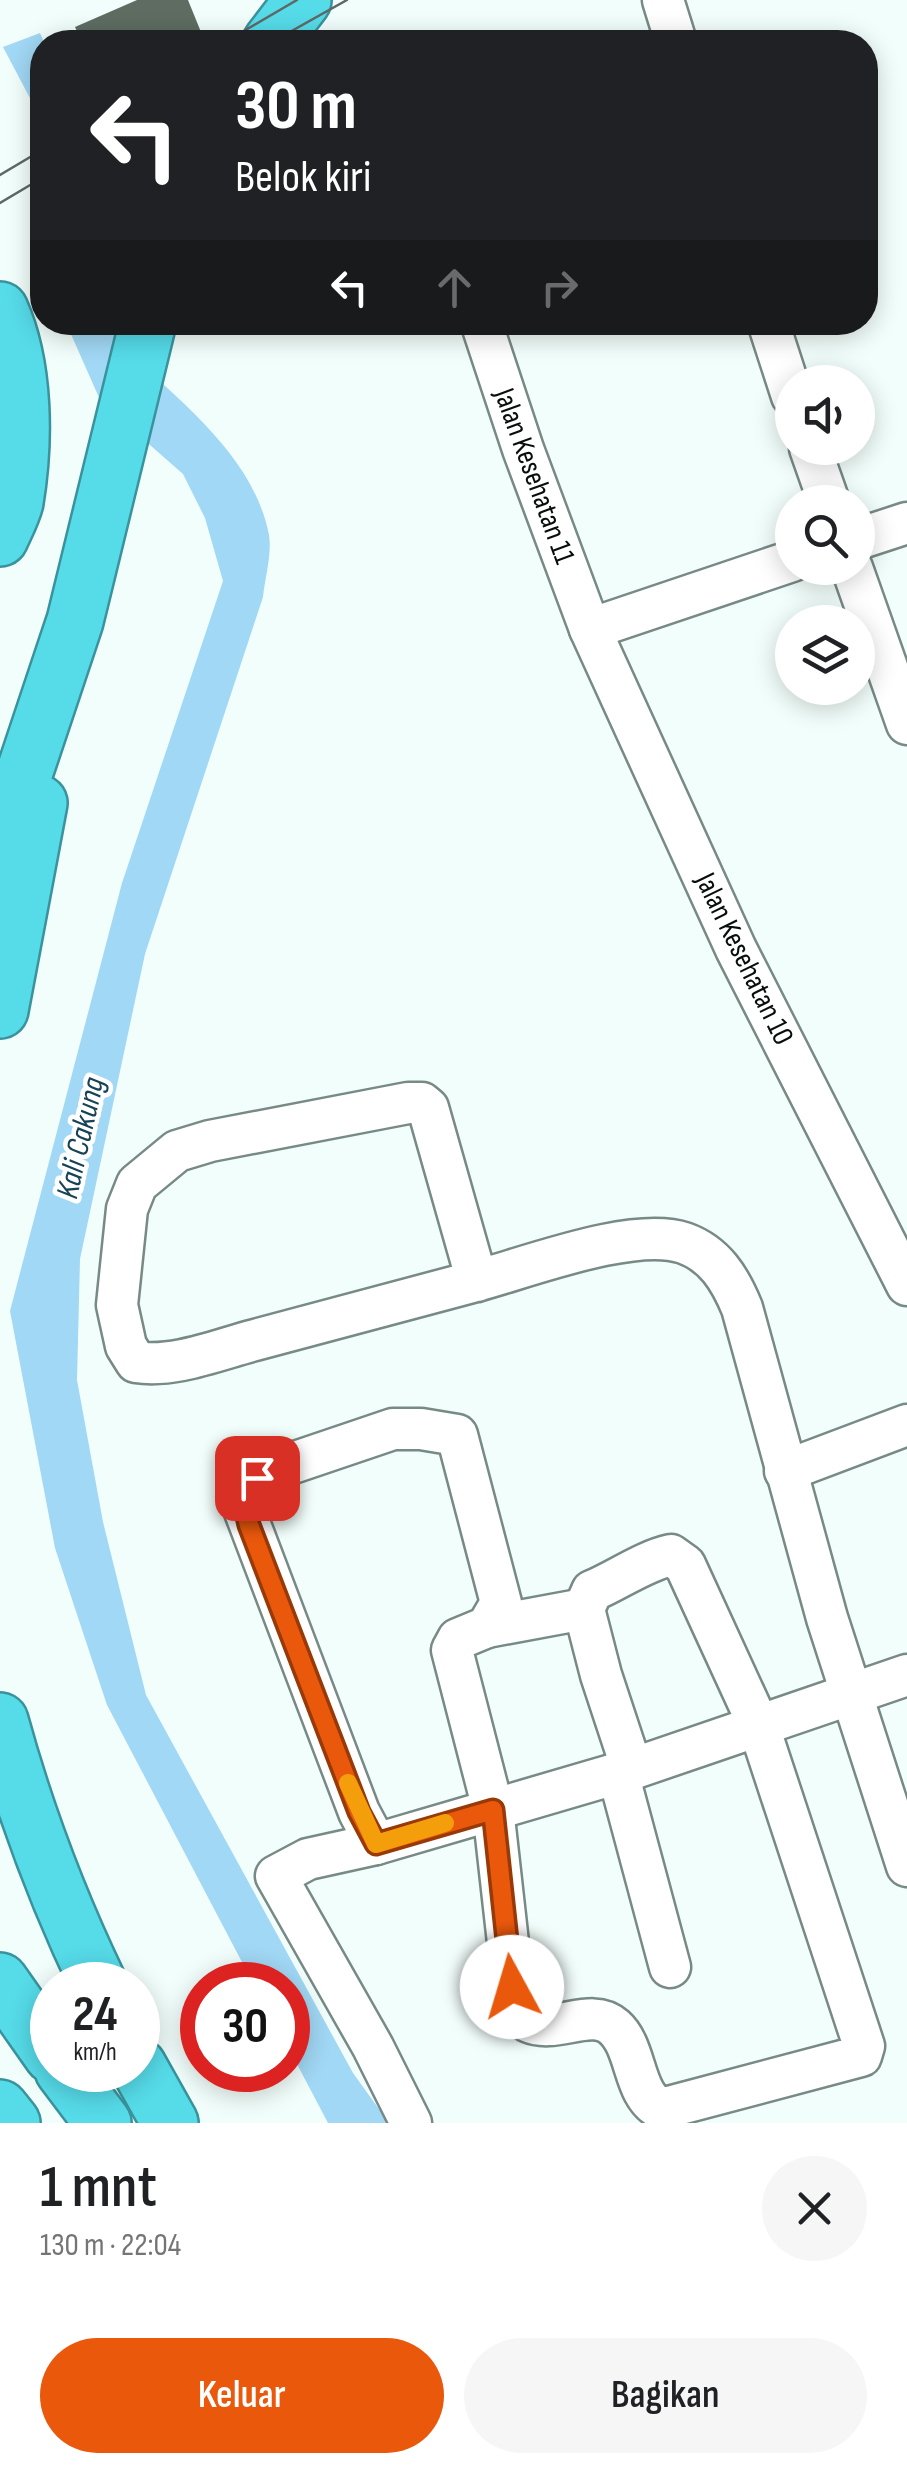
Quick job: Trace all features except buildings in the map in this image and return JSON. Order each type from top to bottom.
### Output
[{"type":"highway","points":[[280,30],[303,0]]},
{"type":"highway","points":[[0,310],[8,328],[22,400],[14,505],[0,538]]},
{"type":"highway","points":[[0,846],[72,628],[144,340]]},
{"type":"highway","points":[[0,1010],[72,628]]},
{"type":"highway","points":[[0,1721],[26,1808],[88,1962]]},
{"type":"highway","points":[[0,1981],[30,2024]]},
{"type":"highway","points":[[79,2092],[102,2123]]},
{"type":"highway","points":[[153,2092],[170,2123]]},
{"type":"highway","points":[[0,2108],[12,2123]]},
{"type":"street","points":[[662,0],[672,30]]},
{"type":"street","name":"Jalan Kesehatan 11","points":[[485,335],[522,449],[590,630]]},
{"type":"street","points":[[772,335],[782,365]]},
{"type":"street","points":[[875,533],[907,523]]},
{"type":"street","points":[[590,630],[775,567]]},
{"type":"street","points":[[858,585],[907,724]]},
{"type":"street","name":"Jalan Kesehatan 10","points":[[590,630],[736,950],[907,1285]]},
{"type":"street","points":[[477,1281],[428,1108],[422,1102],[210,1141],[168,1157],[137,1184],[128,1210],[117,1305],[126,1346],[136,1362],[152,1365],[477,1281],[626,1241],[658,1237],[685,1243],[710,1256],[730,1279],[742,1308],[785,1472],[907,1866]]},
{"type":"street","points":[[785,1472],[907,1425]]},
{"type":"street","points":[[376,1844],[359,1812],[249,1525],[244,1509],[249,1486],[266,1472],[394,1430],[421,1429],[458,1435],[494,1615]]},
{"type":"street","points":[[584,1609],[494,1615],[458,1639],[452,1650],[493,1810],[512,1987],[522,2010],[535,2025],[601,2019],[614,2026],[624,2039],[652,2104],[661,2109],[861,2056],[864,2046],[758,1724],[678,1558],[663,1557],[592,1591],[584,1609],[670,1967]]},
{"type":"street","points":[[411,2123],[373,2047],[276,1876],[308,1859],[376,1844],[625,1771],[907,1675]]},
{"type":"water","points":[[30,37],[30,98],[3,47]]},
{"type":"water","name":"Kali Cakung","points":[[71,335],[115,335],[187,406],[247,478],[260,505],[270,542],[263,597],[145,954],[80,1259],[77,1380],[103,1522],[146,1695],[292,1962],[242,1962],[107,1705],[55,1548],[10,1311],[122,883],[223,581],[205,518],[183,474],[101,402]]},
{"type":"water","points":[[310,1994],[353,2073],[389,2123],[328,2123],[310,2089]]},
{"type":"tram line","points":[[246,30],[297,0]]},
{"type":"tram line","points":[[293,30],[347,0]]},
{"type":"tram line","points":[[0,175],[30,157]]},
{"type":"tram line","points":[[0,203],[30,185]]},
{"type":"slow traffic","points":[[348,1783],[376,1844],[445,1823]]},
{"type":"route","points":[[257,1478],[245,1498],[249,1525],[359,1812],[376,1844],[493,1810],[512,1987]]}]
